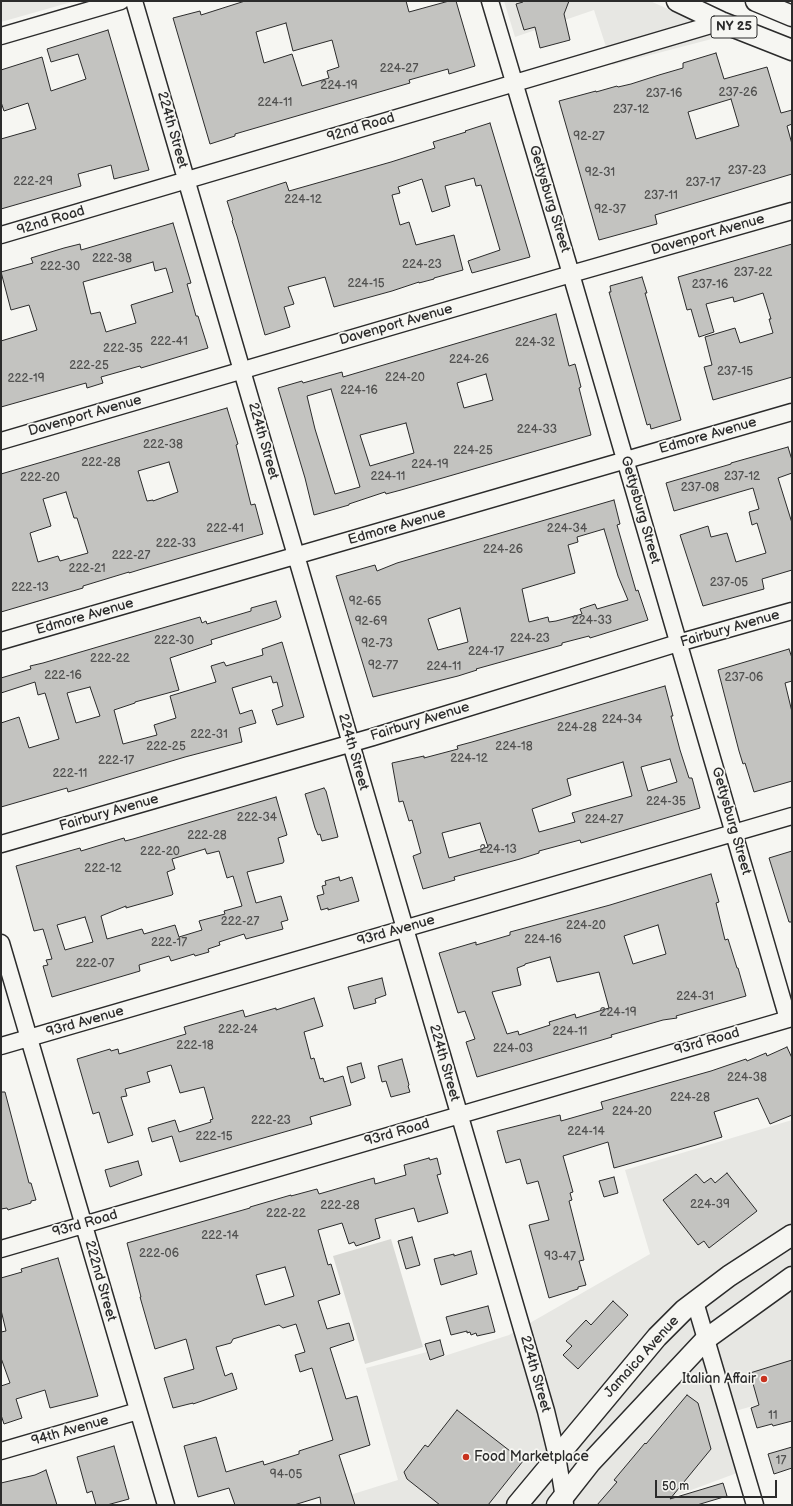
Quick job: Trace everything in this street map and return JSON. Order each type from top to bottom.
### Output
[{"type":"main road","name":"NY 25","points":[[677,1],[721,22],[792,50]]},
{"type":"main road","name":"NY 25","points":[[765,3],[792,16]]},
{"type":"main road","name":"Jamaica Avenue","points":[[517,1505],[657,1338],[684,1310],[729,1276],[792,1235]]},
{"type":"main road","points":[[562,1502],[590,1463],[706,1339],[792,1277]]},
{"type":"street","points":[[1,36],[121,1]]},
{"type":"street","name":"224th Street","points":[[134,1],[546,1411],[557,1456],[562,1502]]},
{"type":"street","name":"Gettysburg Street","points":[[490,1],[678,643],[790,1018]]},
{"type":"street","name":"92nd Road","points":[[1,235],[721,22]]},
{"type":"street","name":"Davenport Avenue","points":[[1,441],[571,274],[792,211]]},
{"type":"street","name":"Edmore Avenue","points":[[1,641],[792,412]]},
{"type":"street","name":"Fairbury Avenue","points":[[1,844],[351,743],[678,643],[792,611]]},
{"type":"street","name":"93rd Avenue","points":[[1,1046],[792,816]]},
{"type":"street","name":"222nd Street","points":[[1,943],[166,1505]]},
{"type":"street","name":"93rd Road","points":[[1,1249],[790,1018]]},
{"type":"street","points":[[695,1302],[755,1505]]},
{"type":"street","name":"94th Avenue","points":[[1,1451],[138,1411]]},
{"type":"shaded area","points":[[1,1],[75,1],[1,22]]},
{"type":"shaded area","points":[[504,1],[650,1],[727,35],[612,65],[594,10],[515,37]]},
{"type":"shaded area","points":[[792,1120],[792,1395],[728,1413],[745,1470],[659,1502],[659,1505],[318,1505],[398,1480],[366,1368],[427,1352],[429,1361],[509,1335],[650,1254],[625,1170]]},
{"type":"shaded area","points":[[391,1239],[423,1347],[365,1364],[333,1256]]},
{"type":"building","points":[[245,1],[406,1],[409,12],[449,1],[456,1],[475,66],[449,74],[448,69],[409,80],[410,83],[235,134],[235,136],[210,144],[173,18],[200,11],[201,15]],"holes":[[[286,23],[293,51],[332,40],[339,67],[327,71],[329,78],[302,86],[292,54],[264,63],[256,32]]]},
{"type":"building","points":[[523,1],[569,1],[564,14],[570,40],[540,48],[535,27],[524,30],[516,4]]},
{"type":"building","points":[[108,30],[149,170],[114,179],[111,165],[78,174],[81,186],[1,209],[1,139],[36,129],[28,103],[4,111],[1,102],[1,70],[42,57],[51,91],[86,79],[78,54],[51,62],[47,49]]},
{"type":"building","points":[[716,53],[724,79],[767,67],[781,113],[792,110],[792,124],[787,126],[792,144],[792,174],[655,215],[657,224],[599,240],[559,101],[617,86],[631,84],[683,68],[683,63]],"holes":[[[731,99],[739,126],[696,139],[688,112]]]},
{"type":"building","points":[[490,123],[530,257],[472,273],[468,261],[500,250],[481,185],[476,186],[474,178],[445,186],[450,206],[432,212],[422,179],[398,187],[400,193],[392,195],[400,225],[409,222],[416,245],[454,235],[463,270],[334,307],[325,277],[288,287],[294,304],[284,307],[290,327],[265,335],[227,201],[286,182],[289,191],[391,162],[435,148],[433,142]]},
{"type":"building","points":[[173,223],[191,283],[187,284],[196,316],[198,316],[208,348],[141,368],[140,366],[101,377],[103,383],[87,388],[86,383],[1,407],[1,341],[37,330],[29,305],[11,310],[1,272],[33,263],[31,258],[64,248],[80,244],[81,250]],"holes":[[[153,262],[155,271],[166,268],[173,292],[131,305],[136,323],[106,332],[100,312],[91,314],[83,282]]]},
{"type":"building","points":[[792,244],[792,377],[713,400],[704,367],[712,365],[705,337],[735,328],[740,343],[773,333],[769,319],[771,319],[763,293],[734,302],[733,297],[706,304],[714,332],[699,337],[691,309],[687,310],[678,277]]},
{"type":"building","points":[[642,277],[647,293],[645,293],[681,420],[651,429],[650,424],[647,425],[609,292],[611,292],[610,286]]},
{"type":"building","points":[[556,314],[569,366],[575,364],[581,387],[579,388],[591,435],[401,490],[386,494],[385,492],[349,505],[314,515],[305,478],[278,388],[302,381],[303,383],[342,372],[343,377]],"holes":[[[486,374],[493,400],[464,408],[457,383]],[[331,389],[360,487],[335,494],[315,429],[307,396]],[[406,423],[414,453],[370,466],[360,435]]]},
{"type":"building","points":[[227,408],[238,444],[236,445],[251,505],[255,504],[263,534],[129,572],[83,586],[83,588],[1,612],[1,474]],"holes":[[[169,462],[178,492],[153,501],[147,501],[138,471]],[[66,492],[74,518],[77,518],[88,553],[60,561],[58,556],[38,562],[30,533],[51,526],[43,499]]]},
{"type":"building","points":[[788,447],[792,460],[792,473],[778,478],[792,523],[792,570],[762,579],[764,589],[703,606],[680,535],[708,526],[711,537],[727,533],[736,562],[766,553],[757,523],[752,525],[749,512],[759,509],[753,488],[674,511],[666,483]]},
{"type":"building","points":[[614,500],[620,524],[617,525],[636,591],[638,590],[648,620],[590,638],[589,636],[562,643],[562,645],[476,669],[477,670],[458,676],[373,697],[336,576],[375,565],[377,571],[397,563]],"holes":[[[604,529],[618,576],[628,600],[597,609],[595,604],[580,609],[582,614],[556,621],[549,622],[548,617],[529,622],[522,589],[575,573],[568,545],[578,542],[577,537]],[[460,608],[468,642],[438,650],[428,619]]]},
{"type":"building","points":[[276,601],[281,617],[211,640],[212,644],[170,658],[179,690],[135,702],[114,710],[123,744],[157,735],[154,725],[176,718],[170,696],[216,682],[211,666],[224,662],[226,666],[263,655],[262,649],[282,642],[304,717],[277,725],[272,710],[283,706],[277,682],[273,683],[271,676],[232,688],[240,714],[252,710],[256,723],[239,728],[242,742],[185,757],[68,792],[67,788],[1,807],[1,723],[19,717],[29,748],[59,739],[45,693],[38,695],[35,682],[1,693],[1,678],[31,669],[30,666],[200,617],[202,623],[206,621],[207,624],[251,611],[251,608]],"holes":[[[90,687],[100,716],[76,723],[67,693]]]},
{"type":"building","points":[[789,649],[792,658],[792,681],[785,683],[792,712],[792,781],[754,792],[745,763],[743,764],[739,751],[718,670]]},
{"type":"building","points":[[665,686],[680,750],[689,778],[692,778],[700,808],[581,843],[580,840],[539,851],[539,853],[454,877],[455,880],[423,889],[413,856],[421,853],[412,820],[409,821],[403,801],[399,802],[392,763],[424,756],[424,758],[458,749],[457,746]],"holes":[[[670,759],[677,782],[648,791],[641,767]],[[623,762],[632,796],[572,813],[575,822],[539,832],[532,809],[571,795],[567,779]],[[480,823],[488,847],[449,858],[442,833]]]},
{"type":"building","points":[[324,788],[338,837],[322,841],[320,834],[318,835],[315,828],[305,794]]},
{"type":"building","points":[[276,797],[287,835],[278,838],[284,861],[283,863],[247,872],[256,903],[281,896],[288,920],[281,922],[283,929],[246,939],[244,934],[219,942],[220,945],[208,949],[209,952],[195,956],[194,954],[171,961],[169,956],[139,965],[140,971],[52,997],[43,966],[48,965],[46,960],[52,959],[43,929],[34,931],[16,866],[80,848],[81,851],[124,838],[125,841]],"holes":[[[205,849],[207,854],[219,851],[227,878],[233,876],[242,906],[224,911],[225,914],[199,921],[202,930],[179,937],[175,925],[144,934],[142,929],[107,939],[101,916],[126,906],[126,908],[172,895],[167,872],[175,869],[172,859]],[[85,917],[93,942],[65,950],[57,925]]]},
{"type":"building","points":[[792,851],[792,922],[789,922],[769,858]]},
{"type":"building","points":[[711,874],[719,902],[716,903],[725,940],[728,939],[746,996],[676,1016],[677,1018],[663,1020],[611,1035],[612,1037],[477,1077],[466,1042],[475,1039],[465,1011],[458,1013],[439,953],[476,942],[476,945],[510,935],[510,932],[610,905]],"holes":[[[658,925],[666,954],[633,964],[624,936]],[[550,957],[557,982],[599,972],[609,1008],[576,1018],[575,1014],[549,1022],[550,1025],[519,1035],[518,1031],[507,1034],[492,992],[521,985],[517,968],[525,964]]]},
{"type":"building","points":[[339,877],[340,881],[352,877],[359,901],[328,910],[328,908],[321,910],[317,896],[324,894],[322,886],[326,885],[325,881]]},
{"type":"building","points":[[382,978],[386,995],[375,999],[376,1003],[354,1009],[348,987]]},
{"type":"building","points":[[314,998],[323,1026],[304,1032],[311,1059],[314,1058],[320,1079],[323,1078],[324,1082],[343,1076],[351,1105],[310,1117],[312,1124],[180,1162],[172,1136],[152,1142],[148,1128],[175,1120],[179,1132],[211,1122],[210,1120],[213,1119],[204,1087],[180,1093],[171,1065],[147,1072],[150,1082],[125,1089],[127,1096],[121,1097],[133,1135],[108,1143],[99,1112],[93,1114],[77,1059],[110,1049],[111,1051],[118,1049],[119,1054],[186,1034],[184,1027],[243,1010],[245,1017],[276,1008],[276,1010]]},
{"type":"building","points":[[787,1047],[792,1058],[792,1115],[770,1124],[758,1098],[714,1112],[722,1137],[696,1145],[614,1168],[608,1142],[563,1156],[573,1192],[570,1193],[572,1200],[569,1201],[584,1260],[579,1261],[586,1285],[549,1298],[529,1225],[549,1220],[538,1181],[527,1184],[520,1159],[506,1163],[497,1131],[560,1115],[561,1121],[603,1109],[601,1102],[711,1071],[746,1059],[747,1061],[766,1053],[767,1056]]},
{"type":"building","points":[[402,1059],[410,1092],[391,1097],[386,1081],[382,1082],[378,1066]]},
{"type":"building","points":[[361,1063],[365,1078],[351,1083],[347,1067]]},
{"type":"building","points":[[1,1092],[5,1092],[29,1183],[31,1183],[36,1200],[8,1210],[7,1208],[1,1209]]},
{"type":"building","points":[[429,1158],[430,1160],[437,1158],[441,1174],[437,1175],[448,1213],[418,1222],[414,1208],[375,1219],[380,1238],[356,1246],[354,1242],[349,1244],[342,1223],[318,1230],[328,1265],[331,1264],[340,1294],[318,1301],[327,1329],[349,1323],[354,1340],[330,1348],[346,1399],[357,1396],[370,1445],[339,1455],[355,1505],[321,1505],[320,1497],[294,1505],[235,1505],[229,1488],[198,1497],[184,1446],[216,1437],[226,1472],[263,1461],[264,1465],[299,1454],[299,1451],[333,1440],[312,1368],[300,1372],[295,1355],[305,1352],[296,1324],[283,1328],[279,1325],[233,1339],[231,1343],[216,1347],[225,1376],[232,1373],[237,1389],[193,1404],[173,1408],[164,1378],[194,1369],[186,1339],[155,1349],[140,1297],[127,1243],[291,1195],[317,1189],[319,1194],[374,1178],[375,1184],[406,1175],[404,1165]],"holes":[[[285,1267],[294,1296],[265,1305],[256,1275]]]},
{"type":"building","points":[[138,1161],[142,1175],[110,1187],[105,1170]]},
{"type":"building","points":[[727,1173],[757,1211],[709,1248],[704,1241],[698,1245],[663,1200],[696,1174],[704,1183],[711,1178],[715,1183]]},
{"type":"building","points":[[614,1177],[618,1193],[604,1197],[599,1181]]},
{"type":"building","points":[[412,1237],[420,1265],[406,1269],[398,1241]]},
{"type":"building","points":[[471,1251],[477,1274],[441,1285],[434,1259],[454,1254],[454,1256]]},
{"type":"building","points":[[58,1258],[98,1396],[50,1408],[45,1390],[16,1399],[22,1418],[4,1424],[1,1415],[1,1386],[10,1383],[1,1358],[1,1332],[6,1331],[1,1310],[1,1278],[22,1272],[21,1269]]},
{"type":"building","points":[[613,1301],[628,1315],[578,1369],[563,1355],[572,1346],[566,1341],[586,1320],[591,1325]]},
{"type":"building","points":[[488,1306],[495,1332],[477,1336],[476,1333],[471,1335],[470,1332],[467,1333],[467,1331],[451,1335],[446,1317]]},
{"type":"building","points":[[440,1340],[444,1355],[430,1360],[425,1344]]},
{"type":"building","points":[[792,1360],[792,1421],[757,1428],[751,1408],[759,1405],[750,1373]]},
{"type":"building","points":[[687,1395],[698,1403],[711,1449],[670,1499],[723,1483],[727,1496],[697,1505],[597,1505],[617,1482],[614,1480]]},
{"type":"building","name":"Food Marketplace","points":[[457,1410],[523,1461],[488,1505],[440,1505],[407,1479],[404,1472],[425,1445],[428,1447]]},
{"type":"building","points":[[114,1446],[129,1499],[107,1505],[96,1505],[92,1491],[87,1493],[77,1457]]},
{"type":"building","points":[[792,1447],[792,1468],[774,1474],[768,1454]]},
{"type":"building","points":[[46,1470],[57,1505],[1,1505],[1,1483],[35,1475]]},
{"type":"place","name":"Italian Affair","points":[[764,1379]]},
{"type":"place","name":"Food Marketplace","points":[[466,1457]]}]
